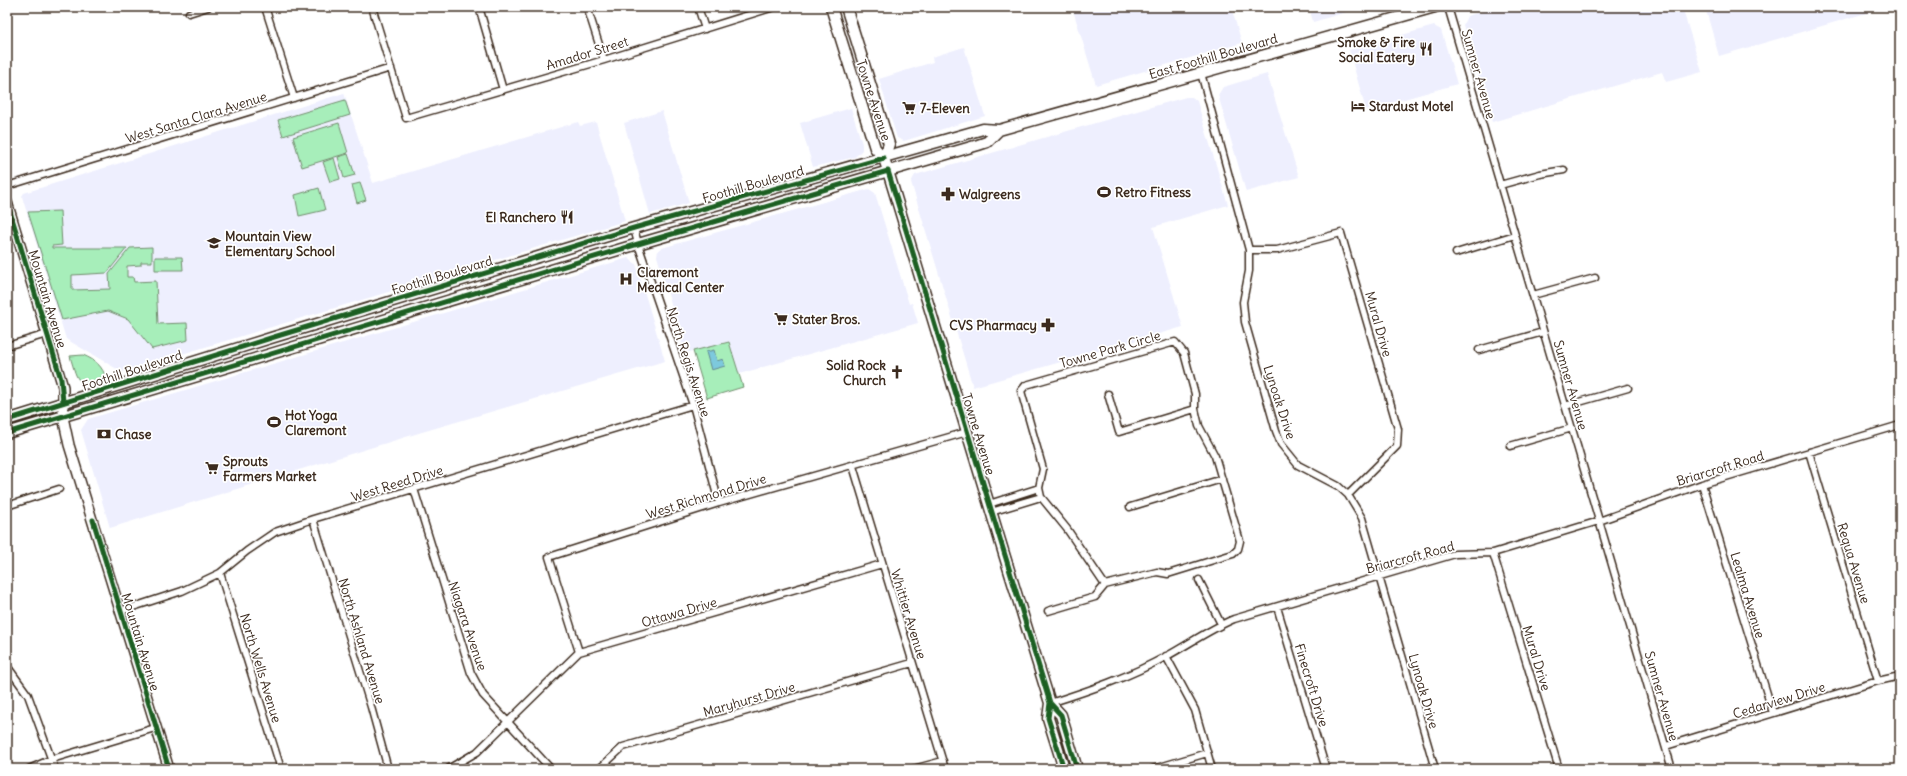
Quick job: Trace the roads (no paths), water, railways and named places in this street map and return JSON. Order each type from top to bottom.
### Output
[{"type":"main road","name":"Towne Avenue","points":[[831,7],[875,148],[884,158],[888,171],[1050,703],[1048,718],[1064,769]]},
{"type":"main road","points":[[846,7],[889,144],[884,158]]},
{"type":"main road","name":"East Foothill Boulevard","points":[[884,158],[984,129],[999,130],[1435,7]]},
{"type":"main road","name":"East Foothill Boulevard","points":[[888,171],[987,142],[999,130]]},
{"type":"main road","name":"Foothill Boulevard","points":[[7,420],[634,228],[884,158]]},
{"type":"main road","name":"Foothill Boulevard","points":[[7,433],[638,244],[888,171]]},
{"type":"main road","name":"Mountain Avenue","points":[[7,202],[62,387],[63,417],[69,445],[169,769]]},
{"type":"main road","name":"Towne Avenue","points":[[1050,703],[1061,715],[1077,769]]},
{"type":"street","points":[[189,13],[208,7]]},
{"type":"street","points":[[265,7],[294,98]]},
{"type":"street","points":[[372,7],[390,68]]},
{"type":"street","points":[[479,7],[503,90]]},
{"type":"street","points":[[587,7],[604,60]]},
{"type":"street","points":[[698,7],[705,29]]},
{"type":"street","name":"Amador Street","points":[[390,68],[406,118],[604,60],[774,7]]},
{"type":"street","name":"Sumner Avenue","points":[[1448,7],[1672,769]]},
{"type":"street","name":"West Santa Clara Avenue","points":[[7,186],[390,68]]},
{"type":"street","name":"Lynoak Drive","points":[[1201,74],[1249,250],[1248,271],[1243,302],[1245,322],[1281,444],[1298,465],[1329,480],[1348,495],[1362,518],[1435,769]]},
{"type":"street","points":[[1500,185],[1540,174],[1564,170]]},
{"type":"street","name":"North Regis Avenue","points":[[634,228],[692,405],[719,503]]},
{"type":"street","name":"Mural Drive","points":[[1249,250],[1277,250],[1341,232],[1398,429],[1397,446],[1348,495]]},
{"type":"street","points":[[1456,253],[1515,235]]},
{"type":"street","points":[[1533,295],[1595,278]]},
{"type":"street","points":[[1479,350],[1543,332]]},
{"type":"street","points":[[7,346],[47,334]]},
{"type":"street","name":"Towne Park Circle","points":[[1041,497],[1040,488],[1043,469],[1021,391],[1026,385],[1175,342],[1184,353],[1196,394],[1195,409],[1199,426],[1215,456],[1240,541],[1238,548],[1233,554],[1168,574],[1157,572],[1105,585]]},
{"type":"street","points":[[1565,406],[1628,388]]},
{"type":"street","points":[[1108,394],[1119,432],[1195,409]]},
{"type":"street","name":"West Reed Drive","points":[[121,611],[182,591],[220,573],[246,551],[275,532],[313,519],[692,405]]},
{"type":"street","name":"Briarcroft Road","points":[[1050,703],[1113,682],[1166,656],[1221,624],[1455,554],[1493,553],[1599,521],[1702,484],[1900,425]]},
{"type":"street","points":[[1510,446],[1572,428]]},
{"type":"street","name":"West Richmond Drive","points":[[579,652],[549,556],[719,503],[853,466],[967,432]]},
{"type":"street","name":"Requa Avenue","points":[[1809,452],[1878,681]]},
{"type":"street","name":"Whittier Avenue","points":[[853,466],[945,769]]},
{"type":"street","points":[[1130,507],[1222,479]]},
{"type":"street","name":"Lealma Avenue","points":[[1702,484],[1773,713]]},
{"type":"street","points":[[990,508],[1040,488]]},
{"type":"street","points":[[7,506],[59,489]]},
{"type":"street","name":"Niagara Avenue","points":[[414,489],[471,673],[483,695],[506,722],[551,769]]},
{"type":"street","points":[[990,508],[1041,497],[1067,529],[1105,585],[1095,597],[1048,610]]},
{"type":"street","name":"North Ashland Avenue","points":[[313,519],[371,707],[388,769]]},
{"type":"street","name":"Mural Drive","points":[[1493,553],[1559,769]]},
{"type":"street","name":"Ottawa Drive","points":[[448,769],[477,752],[579,652],[882,564]]},
{"type":"street","name":"North Wells Avenue","points":[[220,573],[281,769]]},
{"type":"street","points":[[1199,580],[1221,624]]},
{"type":"street","name":"Finecroft Drive","points":[[1276,607],[1326,769]]},
{"type":"street","points":[[1166,656],[1195,710],[1212,769]]},
{"type":"street","name":"Maryhurst Drive","points":[[599,769],[623,747],[912,663]]},
{"type":"street","points":[[7,666],[28,695],[55,769]]},
{"type":"street","name":"Cedarview Drive","points":[[1666,746],[1878,681],[1900,676]]},
{"type":"street","points":[[29,769],[52,759],[156,728]]},
{"type":"street","points":[[1153,769],[1207,752]]},
{"type":"street","points":[[914,769],[943,761]]},
{"type":"water","points":[[714,350],[717,361],[723,359],[725,366],[711,370],[706,352]]},
{"type":"place","name":"Smoke & Fire Social Eatery","points":[[1426,49]]},
{"type":"place","name":"Stardust Motel","points":[[1358,106]]},
{"type":"place","name":"7-Eleven","points":[[909,108]]},
{"type":"place","name":"Retro Fitness","points":[[1104,192]]},
{"type":"place","name":"Walgreens","points":[[948,194]]},
{"type":"place","name":"El Ranchero","points":[[567,217]]},
{"type":"place","name":"Mountain View Elementary School","points":[[214,243]]},
{"type":"place","name":"Claremont Medical Center","points":[[626,279]]},
{"type":"place","name":"Stater Bros.","points":[[781,319]]},
{"type":"place","name":"CVS Pharmacy","points":[[1048,325]]},
{"type":"place","name":"Solid Rock Church","points":[[897,372]]},
{"type":"place","name":"Hot Yoga Claremont","points":[[274,422]]},
{"type":"place","name":"Chase","points":[[104,434]]},
{"type":"place","name":"Sprouts Farmers Market","points":[[212,468]]}]
